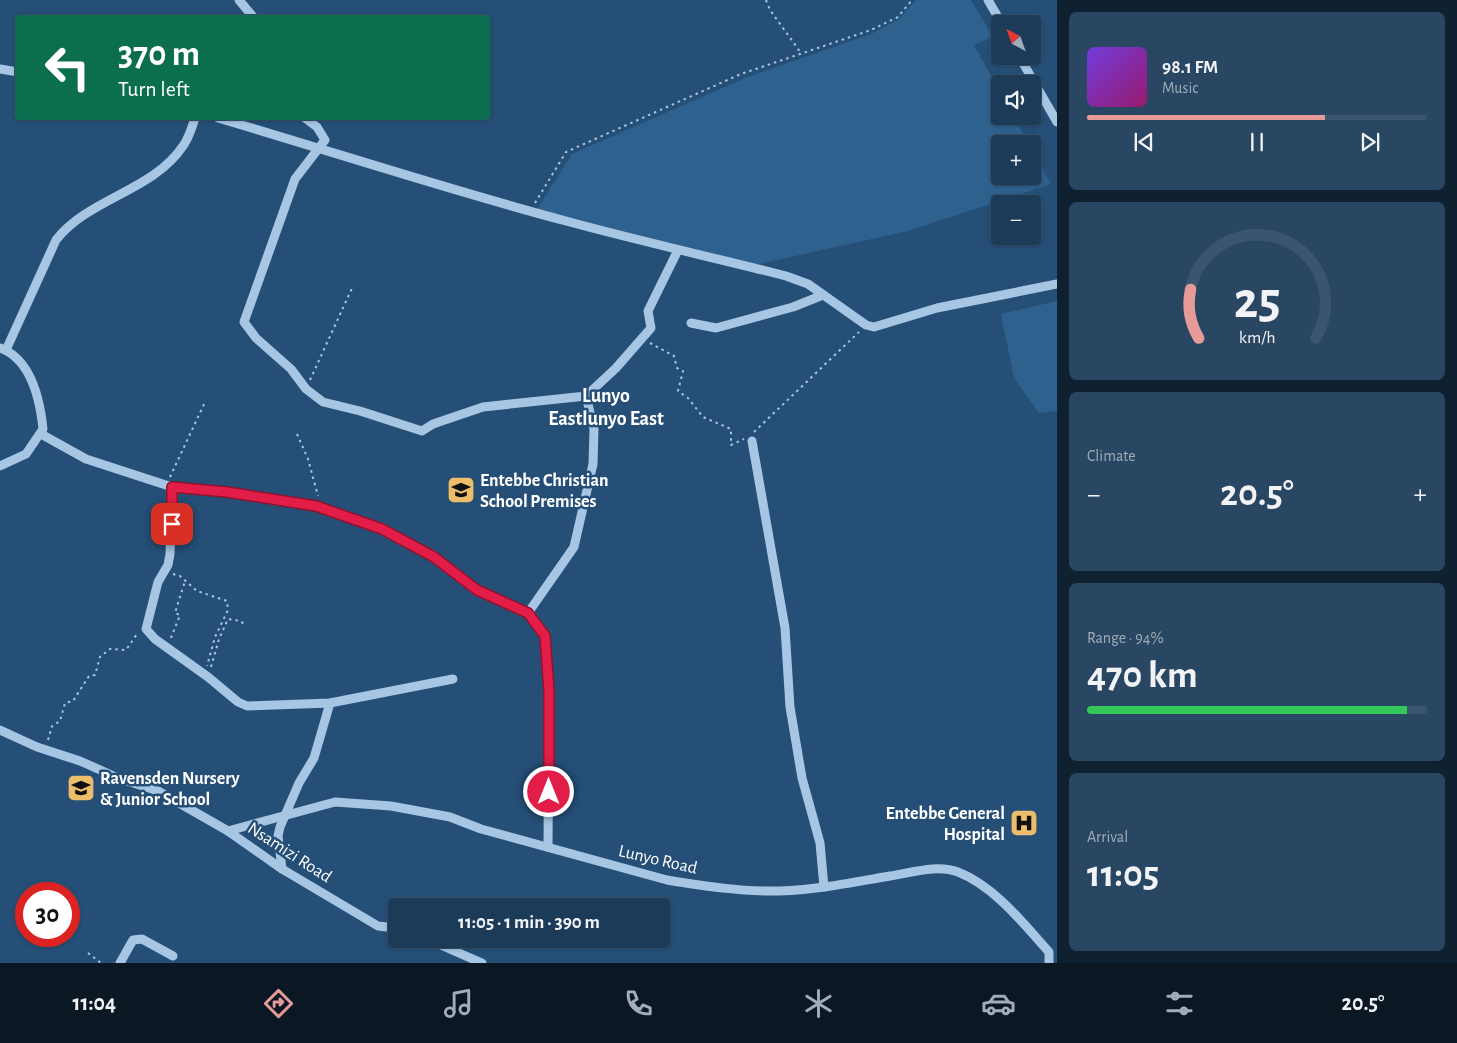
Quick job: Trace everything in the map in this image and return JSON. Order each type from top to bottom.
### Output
[{"type":"street","points":[[238,0],[251,15]]},
{"type":"street","points":[[988,0],[997,15]]},
{"type":"street","points":[[1024,65],[1057,122]]},
{"type":"street","points":[[0,69],[15,72]]},
{"type":"street","points":[[0,466],[26,454],[41,434],[43,428],[39,397],[23,367],[3,349],[56,240],[76,219],[138,184],[172,159],[183,146],[195,120]]},
{"type":"street","points":[[225,120],[320,148],[364,164],[531,212],[786,276],[808,284],[866,325],[874,327],[937,308],[1057,284]]},
{"type":"street","points":[[307,120],[322,133],[325,140],[320,148],[308,159],[295,179],[244,322],[256,338],[291,369],[306,389],[323,402],[360,411],[422,431],[433,424],[483,407],[586,396],[616,368],[651,328],[648,311],[678,250]]},
{"type":"street","points":[[690,323],[716,328],[793,306],[823,295]]},
{"type":"street","points":[[528,613],[574,547],[593,464],[594,429],[586,396]]},
{"type":"street","points":[[41,434],[86,459],[169,486],[227,492],[316,506],[382,529],[434,557],[477,590],[528,613],[545,636],[549,691],[548,847]]},
{"type":"street","points":[[750,438],[785,628],[790,707],[802,778],[820,843],[824,887]]},
{"type":"street","points":[[169,486],[170,554],[155,589],[146,629],[238,702],[247,706],[330,703],[453,679]]},
{"type":"street","points":[[282,869],[278,836],[285,816],[314,758],[330,703]]},
{"type":"street","name":"Nsamizi Road","points":[[0,730],[44,750],[158,791],[228,832],[282,869],[378,926],[388,927]]},
{"type":"street","name":"Lunyo Road","points":[[228,832],[335,802],[391,806],[450,817],[482,829],[666,880],[706,887],[781,891],[824,887],[933,870],[956,871],[971,878],[990,892],[1015,915],[1049,952],[1049,963]]},
{"type":"street","points":[[120,963],[136,938],[142,939],[172,956]]},
{"type":"street","points":[[448,948],[482,963]]},
{"type":"path","points":[[766,0],[770,10],[801,53]]},
{"type":"path","points":[[531,212],[566,152],[741,74],[871,30],[898,17],[912,0]]},
{"type":"path","points":[[306,389],[320,354],[338,322],[354,286]]},
{"type":"path","points":[[642,338],[674,356],[677,368],[683,371],[678,391],[688,398],[702,417],[730,429],[731,445],[750,438],[866,325]]},
{"type":"path","points":[[169,486],[205,402]]},
{"type":"path","points":[[296,434],[317,485],[319,499],[316,506]]},
{"type":"path","points":[[163,572],[180,576],[197,591],[227,601],[228,610],[215,637],[206,675]]},
{"type":"path","points":[[167,647],[177,626],[180,615],[175,613],[175,607],[186,581]]},
{"type":"path","points":[[206,675],[228,619],[241,621],[245,626]]},
{"type":"path","points":[[44,750],[52,726],[60,720],[65,703],[73,701],[89,676],[95,675],[100,657],[110,649],[126,650],[136,634],[146,629]]},
{"type":"path","points":[[88,953],[101,963]]},
{"type":"shaded area","points":[[916,0],[971,0],[991,34],[991,38],[974,45],[991,76],[991,125],[1018,125],[1024,135],[991,135],[991,185],[1041,185],[1041,166],[1051,184],[1018,195],[991,195],[991,204],[908,231],[745,267],[537,209],[572,154],[745,78],[871,34],[898,20]]},
{"type":"shaded area","points":[[1057,301],[1057,411],[1039,413],[1014,378],[1001,314]]},
{"type":"place","name":"Entebbe Christian School Premises","points":[[461,490]]},
{"type":"place","name":"Ravensden Nursery & Junior School","points":[[81,788]]},
{"type":"place","name":"Entebbe General Hospital","points":[[1024,823]]},
{"type":"district","name":"Lunyo Eastlunyo East","points":[[606,406]]},
{"type":"route","points":[[172,524],[172,487],[227,492],[316,506],[382,529],[434,557],[477,590],[528,613],[545,636],[549,691],[549,792]]}]
